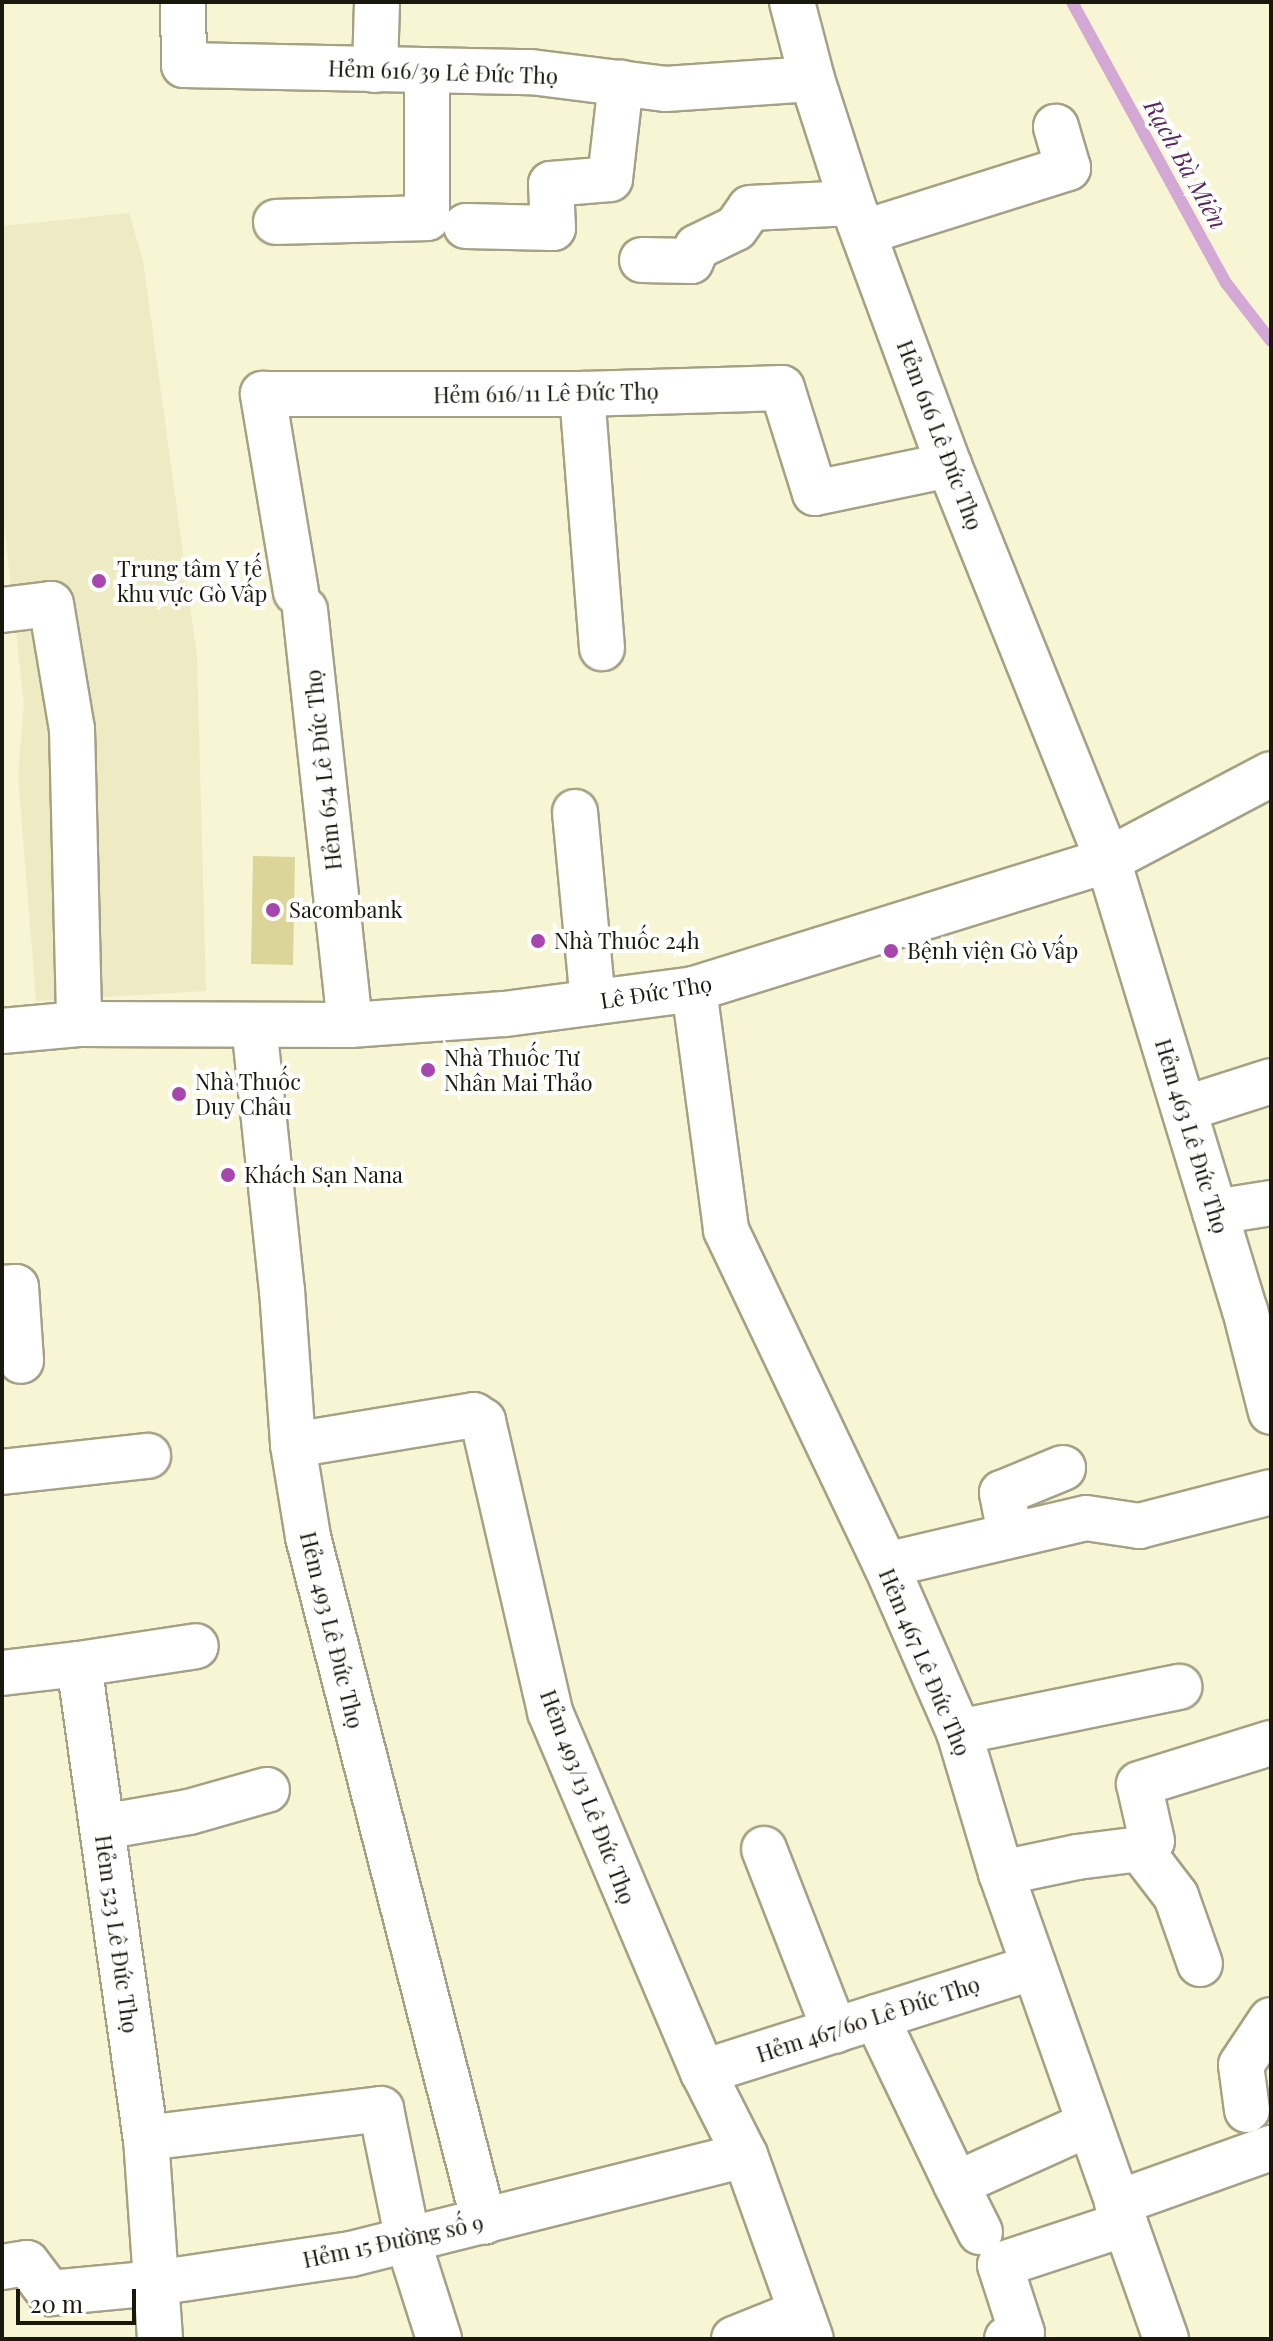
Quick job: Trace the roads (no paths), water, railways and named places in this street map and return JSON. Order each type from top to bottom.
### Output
[{"type":"street","name":"Hẻm 616/39 Lê Đức Thọ","points":[[183,2],[184,65],[531,72],[665,89],[812,79]]},
{"type":"street","points":[[375,70],[377,2]]},
{"type":"street","name":"Hẻm 616 Lê Đức Thọ","points":[[792,2],[812,79],[858,217],[949,465],[1108,860]]},
{"type":"street","points":[[276,222],[427,218],[427,72]]},
{"type":"street","points":[[466,226],[553,228],[551,184],[610,179],[621,83]]},
{"type":"street","points":[[642,260],[691,261],[697,247],[736,228],[750,208],[858,217],[1068,168],[1056,127]]},
{"type":"street","name":"Hẻm 616/11 Lê Đức Thọ","points":[[301,601],[263,394],[582,394],[782,388],[815,493],[949,465]]},
{"type":"street","points":[[582,394],[602,648]]},
{"type":"street","name":"Hẻm 654 Lê Đức Thọ","points":[[301,601],[350,1025]]},
{"type":"street","points":[[2,610],[51,604],[72,729],[79,1024]]},
{"type":"street","name":"Lê Đức Thọ","points":[[2,1031],[79,1024],[350,1025],[505,1014],[694,989],[1108,860],[1271,774]]},
{"type":"street","points":[[575,812],[593,1002]]},
{"type":"street","name":"Hẻm 463 Lê Đức Thọ","points":[[1108,860],[1215,1212],[1258,1307],[1271,1412]]},
{"type":"street","name":"Hẻm 467 Lê Đức Thọ","points":[[694,989],[726,1230],[886,1565],[959,1732],[1001,1873],[1166,2339]]},
{"type":"street","name":"Hẻm 493 Lê Đức Thọ","points":[[254,1025],[282,1290],[293,1445],[308,1537],[484,2222]]},
{"type":"street","points":[[1184,1109],[1271,1081]]},
{"type":"street","points":[[1215,1212],[1271,1203]]},
{"type":"street","points":[[2,1288],[16,1287],[21,1361]]},
{"type":"street","name":"Hẻm 493/13 Lê Đức Thọ","points":[[293,1445],[474,1415],[483,1421],[550,1712],[703,2072],[745,2155],[806,2326]]},
{"type":"street","points":[[2,1472],[148,1456]]},
{"type":"street","points":[[1010,1534],[1002,1493],[1063,1468]]},
{"type":"street","points":[[886,1565],[1086,1518],[1139,1526],[1271,1492]]},
{"type":"street","points":[[2,1673],[196,1646]]},
{"type":"street","name":"Hẻm 523 Lê Đức Thọ","points":[[79,1664],[146,2138],[160,2339]]},
{"type":"street","points":[[959,1732],[1179,1687]]},
{"type":"street","points":[[1001,1873],[1077,1857],[1140,1849],[1152,1841],[1139,1784],[1271,1743]]},
{"type":"street","points":[[102,1827],[189,1812],[267,1790]]},
{"type":"street","points":[[764,1849],[835,2031]]},
{"type":"street","points":[[1140,1849],[1176,1896],[1200,1964]]},
{"type":"street","name":"Hẻm 467/60 Lê Đức Thọ","points":[[703,2072],[1034,1967]]},
{"type":"street","points":[[876,2017],[980,2232]]},
{"type":"street","points":[[1247,2110],[1241,2065],[1271,2020]]},
{"type":"street","points":[[146,2138],[381,2109],[408,2241],[439,2339]]},
{"type":"street","points":[[956,2184],[1089,2124]]},
{"type":"street","points":[[1007,2339],[1022,2333],[1000,2265],[1271,2148]]},
{"type":"street","name":"Hẻm 15 Đường số 9","points":[[2,2267],[27,2263],[50,2293],[155,2283],[351,2254],[745,2155]]},
{"type":"street","points":[[734,2339],[806,2326]]},
{"type":"waterway","name":"Rạch Bà Miên","points":[[1072,2],[1226,283],[1271,341]]},
{"type":"place","name":"Trung tâm Y tế khu vực Gò Vấp","points":[[99,581]]},
{"type":"place","name":"Sacombank","points":[[273,910]]},
{"type":"place","name":"Nhà Thuốc 24h","points":[[538,941]]},
{"type":"place","name":"Bệnh viện Gò Vấp","points":[[891,951]]},
{"type":"place","name":"Nhà Thuốc Tư Nhân Mai Thảo","points":[[428,1070]]},
{"type":"place","name":"Nhà Thuốc Duy Châu","points":[[179,1094]]},
{"type":"place","name":"Khách Sạn Nana","points":[[228,1175]]}]
